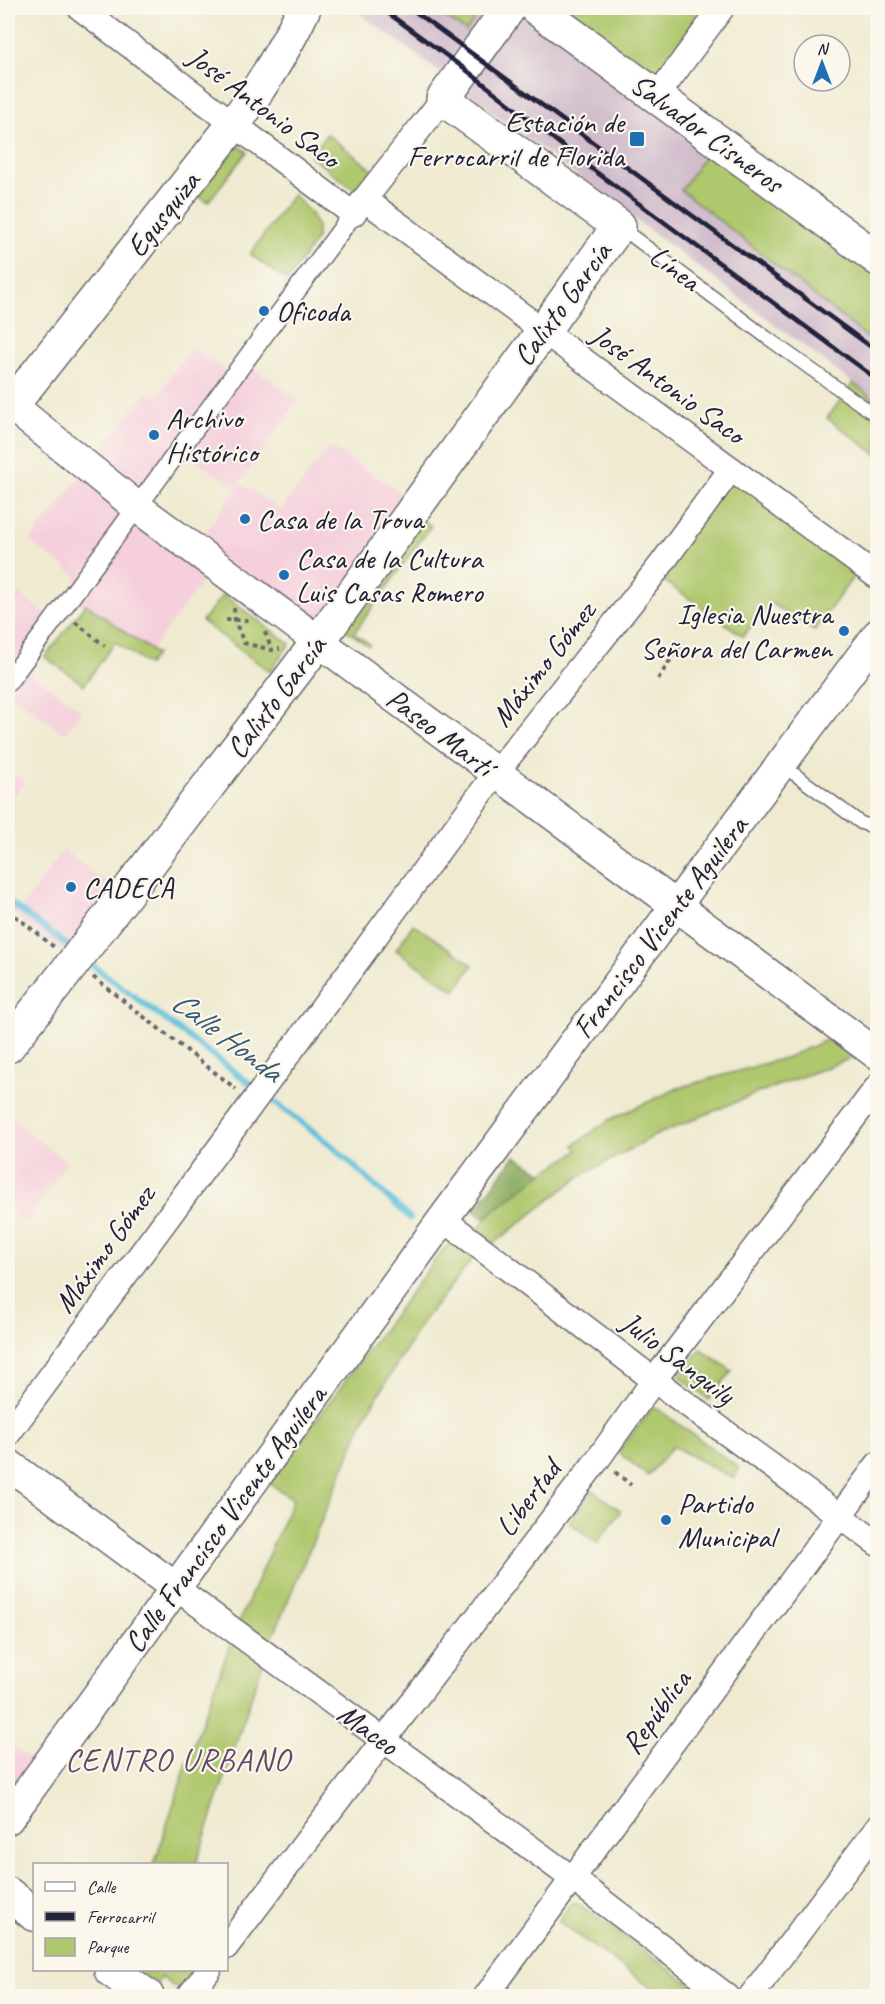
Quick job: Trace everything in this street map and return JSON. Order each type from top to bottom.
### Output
[{"type":"main road","name":"Egusquiza","points":[[9,406],[264,84],[288,43],[304,8]]},
{"type":"main road","points":[[443,99],[509,8]]},
{"type":"main road","name":"Salvador Cisneros","points":[[536,8],[878,259]]},
{"type":"main road","name":"Línea","points":[[443,99],[619,226]]},
{"type":"main road","name":"Calixto García","points":[[8,1046],[318,642],[619,226]]},
{"type":"main road","points":[[8,1894],[33,1913]]},
{"type":"main road","points":[[112,1971],[147,1996]]},
{"type":"street","name":"José Antonio Saco","points":[[80,8],[234,124],[542,330],[878,577]]},
{"type":"street","points":[[657,96],[722,8]]},
{"type":"street","points":[[8,682],[358,207],[443,99]]},
{"type":"street","name":"Paseo Martí","points":[[9,406],[136,507],[878,1055]]},
{"type":"street","name":"Máximo Gómez","points":[[8,1434],[496,773],[660,566],[731,469]]},
{"type":"street","name":"Francisco Vicente Aguilera","points":[[443,1219],[878,634]]},
{"type":"street","name":"Libertad","points":[[228,1944],[598,1460],[654,1380],[878,1086]]},
{"type":"street","name":"Julio Sanguily","points":[[443,1219],[654,1380],[878,1544]]},
{"type":"street","name":"Calle Francisco Vicente Aguilera","points":[[8,1819],[443,1219]]},
{"type":"street","name":"Maceo","points":[[8,1464],[573,1879],[727,1996]]},
{"type":"street","name":"República","points":[[486,1996],[878,1464]]},
{"type":"street","points":[[751,1996],[878,1827]]},
{"type":"street","points":[[189,1996],[208,1971]]},
{"type":"lane","name":"Línea","points":[[619,226],[766,337],[878,417]]},
{"type":"lane","points":[[781,764],[861,823],[878,828]]},
{"type":"path","points":[[60,611],[105,646]]},
{"type":"path","points":[[226,620],[252,620]]},
{"type":"path","points":[[264,629],[285,685]]},
{"type":"path","points":[[658,679],[683,641]]},
{"type":"path","points":[[8,910],[80,954],[253,1100]]},
{"type":"shaded area","points":[[351,8],[522,8],[877,274],[877,401],[395,39]]},
{"type":"shaded area","points":[[192,348],[233,376],[244,362],[299,400],[236,488],[179,449],[137,507],[193,549],[241,483],[281,510],[330,446],[417,504],[318,642],[214,565],[150,652],[70,596],[77,576],[29,541],[147,392],[156,397]]},
{"type":"shaded area","points":[[8,586],[54,619],[8,682]]},
{"type":"shaded area","points":[[26,670],[82,711],[65,734],[9,692]]},
{"type":"shaded area","points":[[8,770],[25,782],[8,803]]},
{"type":"shaded area","points":[[63,850],[119,892],[73,959],[8,913],[8,901],[20,910]]},
{"type":"shaded area","points":[[8,1116],[67,1163],[26,1222],[8,1209]]},
{"type":"shaded area","points":[[8,1744],[44,1769],[8,1819]]},
{"type":"green space","points":[[432,8],[483,8],[466,31]]},
{"type":"green space","points":[[539,8],[712,8],[657,96]]},
{"type":"green space","points":[[327,134],[373,170],[356,191],[310,156]]},
{"type":"green space","points":[[716,140],[877,259],[877,345],[681,190]]},
{"type":"green space","points":[[238,145],[247,152],[208,202],[196,195]]},
{"type":"green space","points":[[293,194],[311,214],[317,226],[317,238],[287,281],[250,254]]},
{"type":"green space","points":[[853,383],[877,401],[877,455],[827,418]]},
{"type":"green space","points":[[731,469],[862,565],[814,631],[771,603],[743,636],[654,574]]},
{"type":"green space","points":[[420,519],[431,526],[354,633],[370,644],[369,646],[342,627]]},
{"type":"green space","points":[[223,595],[290,644],[270,672],[202,621]]},
{"type":"green space","points":[[86,604],[156,654],[148,665],[115,642],[84,685],[45,657]]},
{"type":"green space","points":[[413,924],[473,965],[455,991],[396,950]]},
{"type":"green space","points":[[835,1036],[860,1055],[755,1094],[654,1136],[579,1177],[493,1244],[478,1230],[485,1220],[509,1198],[538,1176],[578,1151],[574,1145],[609,1120],[678,1088],[788,1057]]},
{"type":"green space","points":[[515,1156],[543,1173],[484,1218],[474,1211]]},
{"type":"green space","points":[[450,1242],[459,1242],[474,1257],[423,1321],[365,1417],[266,1653],[196,1863],[154,1863],[187,1763],[235,1631],[293,1499],[269,1483]]},
{"type":"green space","points":[[701,1349],[732,1371],[709,1400],[679,1376]]},
{"type":"green space","points":[[654,1406],[739,1468],[734,1479],[673,1446],[648,1476],[618,1452]]},
{"type":"green space","points":[[592,1490],[621,1511],[597,1543],[569,1522]]},
{"type":"green space","points":[[577,1903],[707,1996],[663,1996],[559,1922],[569,1905]]},
{"type":"green space","points":[[120,1971],[198,1971],[182,1993],[161,1977],[152,1996],[111,1996]]},
{"type":"waterway","name":"Calle Honda","points":[[8,901],[72,949]]},
{"type":"waterway","name":"Calle Honda","points":[[87,961],[256,1088]]},
{"type":"waterway","name":"Calle Honda","points":[[264,1094],[330,1144],[410,1218]]},
{"type":"railway","points":[[381,8],[465,69],[588,166],[878,380]]},
{"type":"railway","points":[[410,8],[878,352]]},
{"type":"place","name":"Estación de Ferrocarril de Florida","points":[[637,139]]},
{"type":"place","name":"Oficoda","points":[[264,311]]},
{"type":"place","name":"Archivo Histórico","points":[[154,435]]},
{"type":"place","name":"Casa de la Trova","points":[[245,519]]},
{"type":"place","name":"Casa de la Cultura Luis Casas Romero","points":[[284,575]]},
{"type":"place","name":"Iglesia Nuestra Señora del Carmen","points":[[844,631]]},
{"type":"place","name":"CADECA","points":[[71,887]]},
{"type":"place","name":"Partido Municipal","points":[[666,1520]]},
{"type":"district","name":"CENTRO URBANO","points":[[178,1759]]}]
